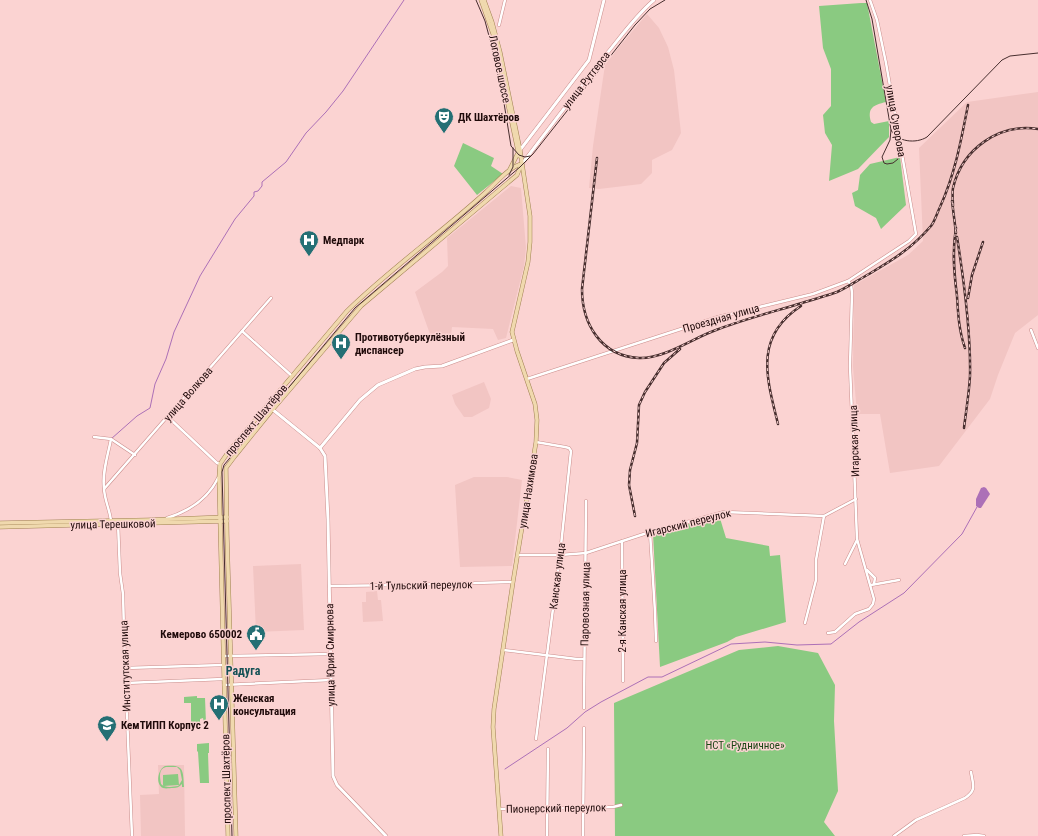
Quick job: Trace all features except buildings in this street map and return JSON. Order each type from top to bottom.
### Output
[{"type":"main road","name":"Логовое шоссе","points":[[482,0],[493,34],[519,151]]},
{"type":"main road","name":"улица Нахимова","points":[[501,836],[493,727],[513,582],[536,442],[536,410],[513,340],[512,332],[527,270],[530,242],[530,216],[519,151]]},
{"type":"main road","name":"проспект Шахтёров","points":[[228,836],[218,478],[220,464],[229,451],[334,325],[356,302],[468,208],[510,170],[519,151]]},
{"type":"main road","name":"проспект Шахтёров","points":[[236,836],[226,468],[273,409],[361,306],[516,175],[521,164]]},
{"type":"main road","points":[[510,170],[521,164]]},
{"type":"main road","name":"улица Терешковой","points":[[118,523],[163,519],[227,519]]},
{"type":"main road","name":"улица Терешковой","points":[[0,523],[118,523],[220,519]]},
{"type":"main road","name":"улица Терешковой","points":[[0,527],[111,523]]},
{"type":"street","points":[[499,25],[505,0]]},
{"type":"street","name":"улица Рутгерса","points":[[519,151],[586,64],[590,55],[604,0]]},
{"type":"street","name":"улица Рутгерса","points":[[521,164],[638,15],[654,0]]},
{"type":"street","name":"улица Суворова","points":[[870,0],[877,20],[916,230],[916,234],[909,241]]},
{"type":"street","points":[[586,64],[596,68]]},
{"type":"street","name":"Проездная улица","points":[[526,380],[718,317],[813,294],[848,280],[909,241]]},
{"type":"street","name":"Игарская улица","points":[[828,633],[835,632],[856,614],[868,609],[873,604],[874,599],[872,584],[858,539],[850,366],[852,293],[851,285],[848,280]]},
{"type":"street","name":"улица Волкова","points":[[104,489],[271,298]]},
{"type":"street","points":[[1031,330],[1038,348]]},
{"type":"street","points":[[242,331],[292,376]]},
{"type":"street","points":[[267,405],[320,448],[360,400],[378,385],[415,369],[442,366],[513,340]]},
{"type":"street","points":[[168,417],[217,463],[220,464]]},
{"type":"street","points":[[94,437],[111,439],[135,455]]},
{"type":"street","points":[[111,439],[104,470],[104,489],[111,523]]},
{"type":"street","name":"Канская улица","points":[[536,442],[565,446],[571,451],[560,555],[536,739]]},
{"type":"street","name":"улица Юрия Смирнова","points":[[320,448],[324,454],[328,519],[332,762],[334,781],[386,836]]},
{"type":"street","points":[[163,519],[177,514],[202,501],[213,489],[218,478]]},
{"type":"street","name":"Игарский переулок","points":[[518,555],[560,555],[586,553],[650,532],[724,512],[824,516],[842,508],[856,499]]},
{"type":"street","name":"Паровозная улица","points":[[584,708],[586,501]]},
{"type":"street","points":[[805,623],[816,580],[816,560],[824,516]]},
{"type":"street","name":"Институтская улица","points":[[118,523],[120,573],[123,594],[132,836]]},
{"type":"street","points":[[650,532],[656,641]]},
{"type":"street","points":[[845,564],[858,539]]},
{"type":"street","name":"2-я Канская улица","points":[[622,541],[623,681]]},
{"type":"street","points":[[867,570],[875,578],[872,584]]},
{"type":"street","points":[[872,584],[899,580]]},
{"type":"street","name":"1-й Тульский переулок","points":[[329,586],[404,586],[513,582]]},
{"type":"street","points":[[503,650],[584,659]]},
{"type":"street","points":[[222,656],[331,654]]},
{"type":"street","points":[[125,668],[223,665]]},
{"type":"street","points":[[126,683],[223,679]]},
{"type":"street","points":[[223,685],[331,680]]},
{"type":"street","points":[[583,836],[582,808],[584,728]]},
{"type":"street","points":[[547,836],[548,749]]},
{"type":"street","points":[[894,836],[916,820],[965,798],[972,793],[974,789],[971,772]]},
{"type":"street","name":"Пионерский переулок","points":[[498,809],[613,807],[621,805]]},
{"type":"street","points":[[964,836],[977,834],[984,836]]},
{"type":"shaded area","points":[[647,14],[659,28],[668,47],[674,70],[681,133],[672,150],[652,160],[652,173],[641,184],[599,189],[589,188],[593,146],[605,65]]},
{"type":"shaded area","points":[[1038,92],[1038,315],[1015,333],[990,399],[939,466],[890,473],[880,414],[857,414],[853,367],[854,285],[908,255],[923,241],[919,148],[967,102]]},
{"type":"shaded area","points":[[511,186],[521,188],[526,248],[524,266],[506,338],[498,340],[493,329],[452,327],[451,335],[431,337],[415,292],[448,266],[447,238]]},
{"type":"shaded area","points":[[484,382],[491,399],[489,408],[472,417],[464,417],[455,404],[452,395]]},
{"type":"shaded area","points":[[474,477],[507,477],[522,480],[512,566],[460,567],[455,485]]},
{"type":"shaded area","points":[[984,487],[990,494],[981,508],[979,508],[976,506],[976,499],[981,488]]},
{"type":"shaded area","points":[[301,564],[304,630],[256,632],[253,566]]},
{"type":"shaded area","points":[[377,591],[378,600],[381,600],[383,621],[363,622],[362,602],[366,602],[366,592]]},
{"type":"shaded area","points":[[158,765],[184,765],[185,836],[141,836],[140,795],[159,794]]},
{"type":"green space","points":[[867,3],[886,102],[878,104],[872,108],[870,113],[871,122],[874,124],[889,121],[889,137],[858,169],[829,181],[832,145],[825,133],[823,115],[831,106],[831,69],[823,48],[819,6]]},
{"type":"green space","points":[[463,143],[494,158],[491,166],[503,174],[477,195],[454,166]]},
{"type":"green space","points":[[900,157],[906,205],[881,229],[876,218],[855,206],[852,193],[858,190],[860,175],[870,164]]},
{"type":"green space","points":[[719,515],[726,538],[769,546],[770,556],[780,555],[786,622],[736,637],[727,642],[660,667],[653,534]]},
{"type":"green space","name":"НСТ «Рудничное»","points":[[778,646],[818,653],[835,685],[834,721],[838,791],[824,822],[835,836],[615,836],[614,703],[739,650]]},
{"type":"green space","points":[[197,696],[197,698],[205,698],[206,723],[204,723],[203,718],[200,719],[200,722],[191,722],[191,703],[184,703],[184,697]]},
{"type":"green space","points":[[209,743],[209,783],[200,783],[197,744]]},
{"type":"green space","points":[[165,766],[179,767],[183,772],[184,787],[182,787],[182,784],[178,787],[174,788],[163,788],[159,783],[158,777],[159,773],[163,768]],"holes":[[[177,767],[180,770],[182,780],[179,785],[171,787],[163,786],[161,784],[160,776],[163,768]]]},
{"type":"green space","points":[[178,774],[179,785],[163,785],[163,775]]},
{"type":"waterway","points":[[111,439],[137,416],[150,408],[155,384],[166,359],[174,332],[200,276],[235,219],[254,196],[254,192],[258,191],[262,186],[262,182],[286,162],[306,133],[343,91],[404,0]]},
{"type":"waterway","points":[[505,769],[567,728],[585,712],[601,702],[648,677],[662,677],[731,644],[765,642],[797,645],[831,644],[859,622],[904,593],[962,534],[977,507]]},
{"type":"tram line","points":[[476,0],[485,21],[489,36],[503,97],[511,146],[519,155],[525,157],[530,156]]},
{"type":"tram line","points":[[232,836],[222,472],[224,465],[355,308],[520,167],[533,154],[635,25],[650,9],[665,0]]},
{"type":"tram line","points":[[866,0],[872,19],[891,130],[898,137],[907,141],[918,141],[927,137],[1002,60],[1010,56],[1038,53]]},
{"type":"tram line","points":[[891,130],[890,140],[882,157],[884,163],[887,164],[893,163],[898,159],[894,131]]},
{"type":"tram line","points":[[509,175],[513,167],[513,148]]},
{"type":"railway","points":[[597,158],[582,289],[586,314],[590,326],[604,345],[626,356],[639,358],[649,357],[668,352],[727,326],[837,292],[902,253],[924,234],[935,219],[950,182],[968,105]]},
{"type":"railway","points":[[953,206],[953,188],[958,174],[965,161],[974,151],[984,142],[996,135],[1010,130],[1024,128],[1038,129]]},
{"type":"railway","points":[[952,201],[956,233]]},
{"type":"railway","points":[[956,228],[954,270],[959,322],[965,348]]},
{"type":"railway","points":[[957,237],[966,306],[970,359],[970,383],[964,428]]},
{"type":"railway","points":[[968,298],[972,275],[983,242]]},
{"type":"railway","points":[[778,424],[770,391],[767,360],[770,345],[776,331],[786,318],[801,306]]},
{"type":"railway","points":[[635,516],[629,485],[630,470],[637,443],[639,405],[645,392],[664,363],[680,349]]},
{"type":"place","name":"ДК Шахтёров","points":[[444,134]]},
{"type":"place","name":"Медпарк","points":[[309,257]]},
{"type":"place","name":"Противотуберкулёзный диспансер","points":[[341,360]]},
{"type":"place","name":"Кемерово 650002","points":[[256,651]]},
{"type":"place","name":"Женская консультация","points":[[219,721]]},
{"type":"place","name":"КемТИПП Корпус 2","points":[[107,742]]},
{"type":"district","name":"Радуга","points":[[243,671]]}]
